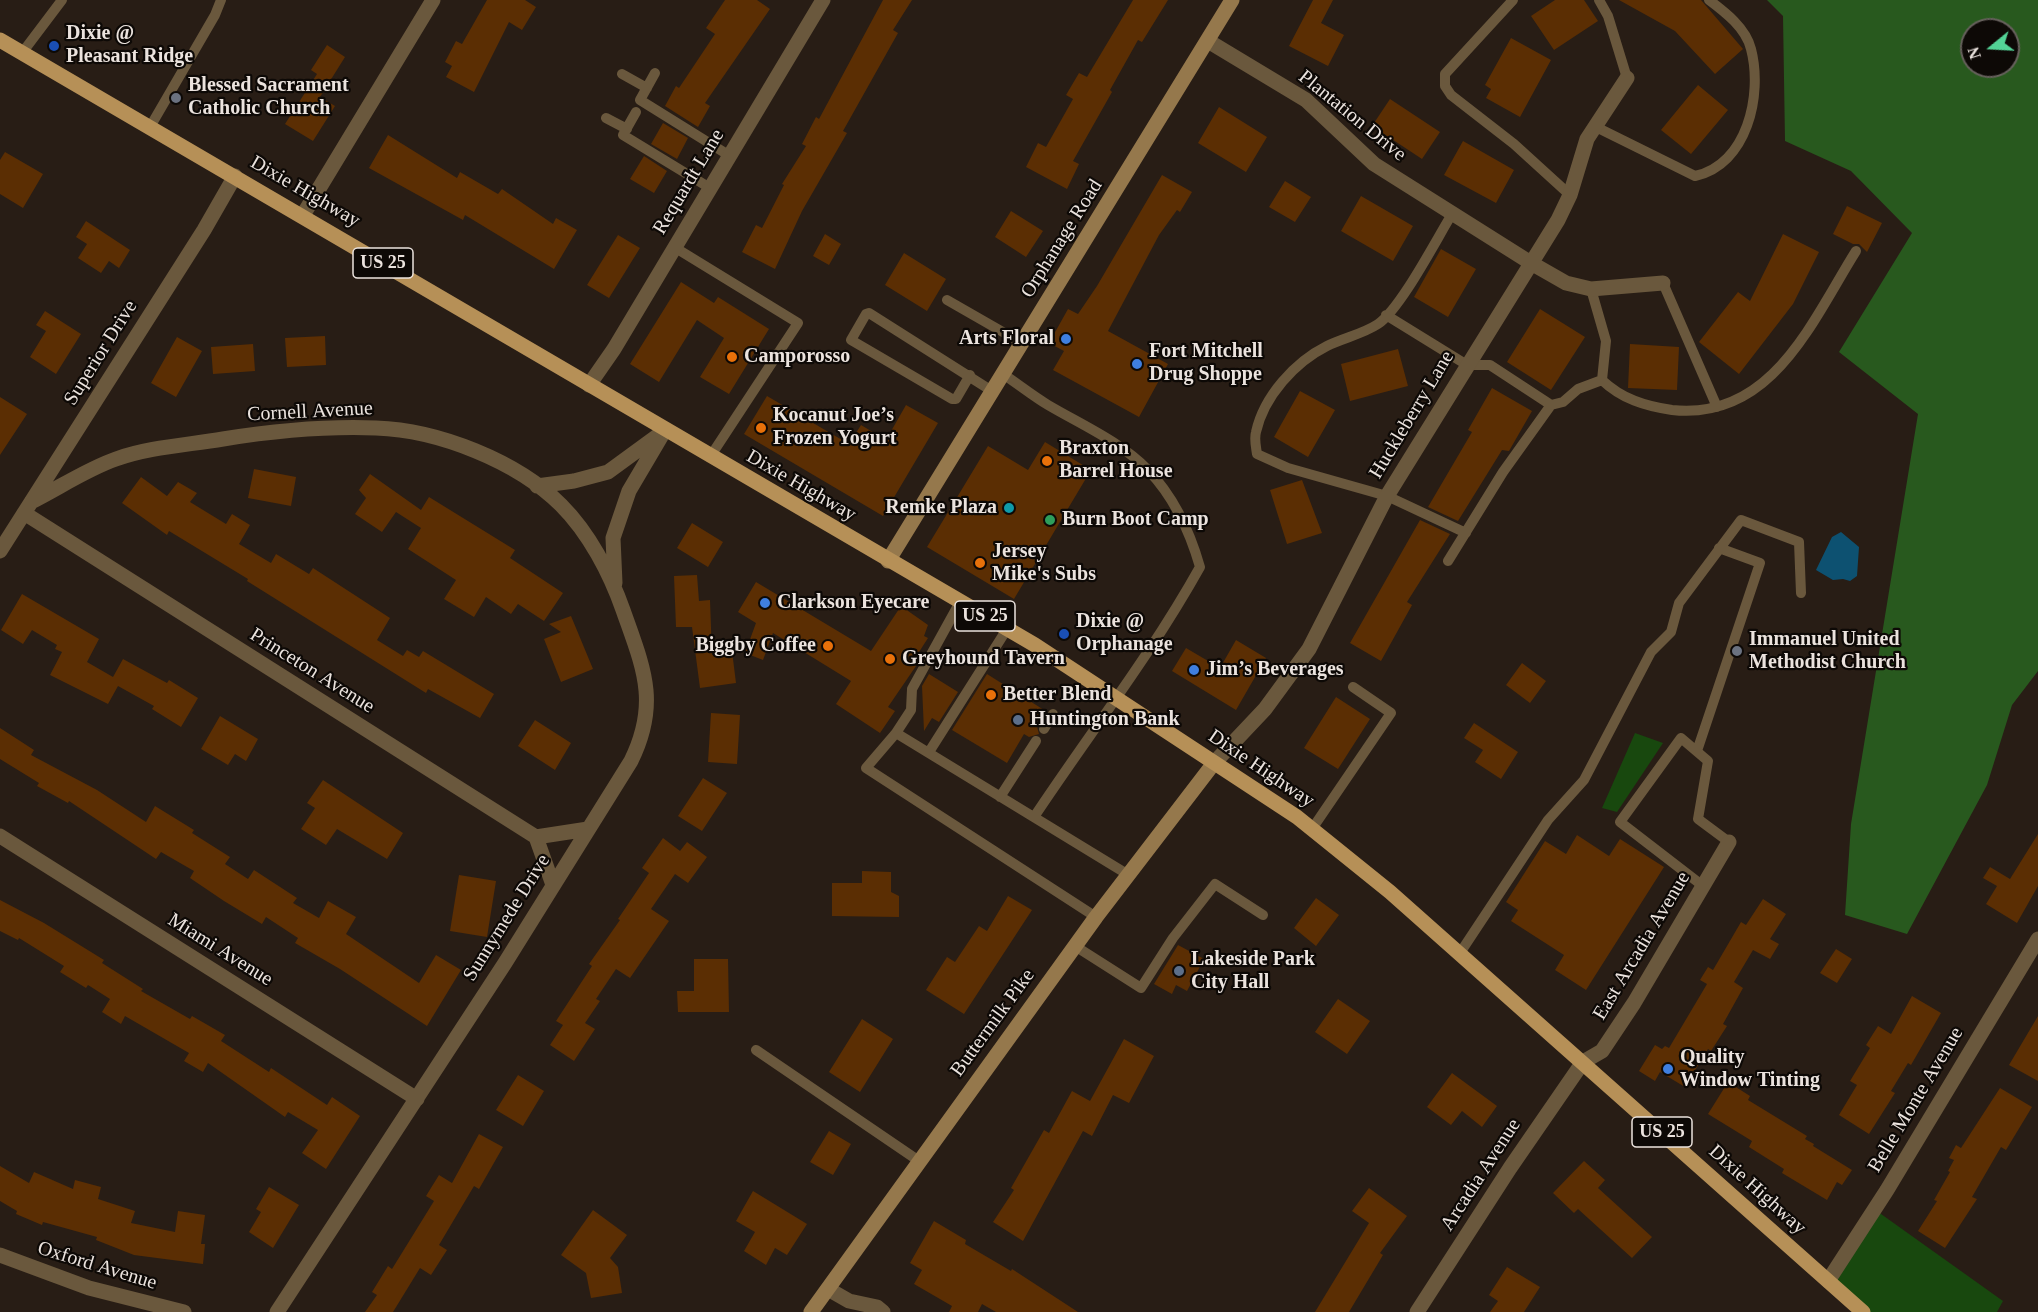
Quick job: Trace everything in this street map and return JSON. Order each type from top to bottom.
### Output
[{"type":"main road","name":"Orphanage Road","points":[[888,561],[1232,0]]},
{"type":"main road","name":"Dixie Highway","points":[[0,40],[303,215],[710,457],[1007,629],[1312,829],[1390,892],[1460,953],[1863,1312]]},
{"type":"main road","name":"Buttermilk Pike","points":[[811,1312],[1127,874],[1214,763]]},
{"type":"street","points":[[303,215],[433,0]]},
{"type":"street","name":"Requardt Lane","points":[[589,385],[823,0]]},
{"type":"street","name":"Plantation Drive","points":[[1208,41],[1306,100],[1374,164],[1566,283],[1591,289],[1663,284]]},
{"type":"street","name":"Huckleberry Lane","points":[[1214,763],[1265,709],[1309,649],[1387,496],[1531,263],[1570,195],[1587,139],[1627,78]]},
{"type":"street","name":"Superior Drive","points":[[0,551],[204,230],[235,176]]},
{"type":"street","name":"Cornell Avenue","points":[[28,507],[116,459],[250,435],[323,428],[378,428],[414,432],[485,454],[537,486],[560,504],[576,522]]},
{"type":"street","points":[[537,486],[574,481],[608,472],[665,430]]},
{"type":"street","points":[[616,590],[613,538],[629,491],[665,430]]},
{"type":"street","name":"Princeton Avenue","points":[[28,507],[536,837]]},
{"type":"street","name":"Sunnymede Drive","points":[[277,1312],[417,1099],[631,761],[643,738],[648,696],[640,659],[616,590],[576,522]]},
{"type":"street","points":[[553,885],[536,837],[588,829]]},
{"type":"street","name":"Miami Avenue","points":[[0,836],[417,1099]]},
{"type":"street","name":"East Arcadia Avenue","points":[[1582,1062],[1602,1051],[1634,1004],[1729,842]]},
{"type":"street","name":"Belle Monte Avenue","points":[[1828,1281],[1887,1190],[2038,939]]},
{"type":"street","name":"Arcadia Avenue","points":[[1417,1312],[1582,1062]]},
{"type":"street","name":"Oxford Avenue","points":[[0,1255],[89,1288],[184,1312]]},
{"type":"street","points":[[828,1289],[850,1306],[877,1307],[883,1312]]},
{"type":"lane","points":[[22,53],[62,0]]},
{"type":"lane","points":[[150,127],[221,0]]},
{"type":"lane","points":[[1513,0],[1445,74],[1445,86],[1451,95],[1514,144],[1570,195]]},
{"type":"lane","points":[[1599,0],[1608,16],[1627,78]]},
{"type":"lane","points":[[1594,126],[1695,176],[1707,174],[1724,162],[1743,135],[1752,106],[1754,77],[1751,48],[1745,36],[1727,14],[1709,0]]},
{"type":"lane","points":[[655,73],[640,100],[730,156]]},
{"type":"lane","points":[[622,74],[647,88]]},
{"type":"lane","points":[[636,111],[623,135],[710,188]]},
{"type":"lane","points":[[606,118],[627,129]]},
{"type":"lane","points":[[1452,214],[1416,275],[1378,324],[1326,346],[1305,359],[1278,386],[1261,417],[1255,434],[1257,454],[1288,468],[1387,496],[1466,533]]},
{"type":"lane","points":[[674,247],[798,323],[710,457]]},
{"type":"lane","points":[[1602,380],[1631,401],[1656,408],[1695,412],[1718,406],[1764,385],[1786,362],[1856,250]]},
{"type":"lane","points":[[1663,284],[1718,406]]},
{"type":"lane","points":[[1591,289],[1606,341],[1602,380]]},
{"type":"lane","points":[[947,300],[1022,343]]},
{"type":"lane","points":[[970,375],[956,399],[952,399],[851,340],[866,314],[870,313],[970,375],[992,391]]},
{"type":"lane","points":[[1386,315],[1467,365],[1490,365],[1551,405]]},
{"type":"lane","points":[[1003,374],[1046,404],[1114,443],[1148,470],[1167,493],[1191,538],[1200,567],[1118,700],[1087,738],[1034,817]]},
{"type":"lane","points":[[1448,561],[1503,472],[1551,405],[1563,402],[1578,389],[1602,380]]},
{"type":"lane","points":[[1460,953],[1548,820],[1584,780],[1651,652],[1671,632],[1678,603],[1741,520],[1799,542],[1801,593]]},
{"type":"lane","points":[[1696,751],[1760,563],[1719,548]]},
{"type":"lane","points":[[960,602],[912,689],[911,710],[896,733],[866,768],[1096,917]]},
{"type":"lane","points":[[929,752],[1007,629]]},
{"type":"lane","points":[[1312,829],[1391,713],[1353,687]]},
{"type":"lane","points":[[1044,729],[1053,714]]},
{"type":"lane","points":[[896,733],[1127,874]]},
{"type":"lane","points":[[1703,886],[1620,822],[1681,738],[1708,762],[1698,819],[1729,842]]},
{"type":"lane","points":[[1000,797],[1036,741]]},
{"type":"lane","points":[[1075,946],[1141,988],[1173,938],[1215,884],[1263,915]]},
{"type":"lane","points":[[756,1050],[919,1161]]},
{"type":"green space","points":[[1767,0],[2038,0],[2038,671],[2012,705],[1987,785],[1907,934],[1845,915],[1851,824],[1918,414],[1839,352],[1912,233],[1851,171],[1785,141],[1783,16]]},
{"type":"green space","points":[[1635,733],[1663,743],[1617,812],[1602,808]]},
{"type":"green space","points":[[1874,1209],[2003,1301],[1997,1312],[1863,1312],[1828,1281]]},
{"type":"water","points":[[1841,532],[1859,547],[1857,576],[1850,581],[1833,580],[1816,570],[1832,537]]},
{"type":"building","points":[[487,0],[525,0],[536,7],[522,30],[509,22],[474,92],[446,77],[452,66],[445,62],[456,41],[462,44]]},
{"type":"building","points":[[725,0],[757,0],[770,9],[705,103],[710,106],[698,127],[665,106],[676,86],[679,88],[715,34],[706,28]]},
{"type":"building","points":[[883,0],[912,0],[893,30],[898,33],[843,131],[847,133],[802,211],[775,269],[742,252],[756,225],[762,228],[784,185],[782,184],[806,146],[802,144],[816,117],[819,119]]},
{"type":"building","points":[[1133,0],[1168,0],[1142,42],[1138,40],[1110,90],[1112,92],[1073,161],[1079,164],[1067,189],[1026,167],[1038,143],[1046,147],[1073,99],[1066,95],[1079,73],[1087,77]]},
{"type":"building","points":[[1313,0],[1333,0],[1321,23],[1344,35],[1328,66],[1289,46]]},
{"type":"building","points":[[1555,0],[1584,0],[1598,21],[1554,50],[1531,16]]},
{"type":"building","points":[[1619,0],[1701,0],[1743,49],[1715,74],[1675,31]]},
{"type":"building","points":[[1511,38],[1551,60],[1520,117],[1486,98],[1491,89],[1485,85]]},
{"type":"building","points":[[327,45],[345,57],[320,97],[335,106],[313,141],[285,124],[317,74],[311,70]]},
{"type":"building","points":[[1698,85],[1728,110],[1691,154],[1661,130]]},
{"type":"building","points":[[1390,99],[1440,132],[1422,159],[1372,126]]},
{"type":"building","points":[[1219,107],[1267,137],[1246,172],[1198,143]]},
{"type":"building","points":[[663,123],[688,138],[677,159],[651,144]]},
{"type":"building","points":[[388,135],[457,178],[460,172],[498,194],[502,189],[553,224],[556,218],[577,230],[554,269],[465,215],[463,220],[369,168]]},
{"type":"building","points":[[1463,141],[1514,170],[1496,203],[1444,175]]},
{"type":"building","points":[[5,152],[43,174],[23,208],[0,194],[0,160]]},
{"type":"building","points":[[644,156],[667,171],[654,193],[630,179]]},
{"type":"building","points":[[1162,175],[1192,192],[1180,212],[1177,210],[1159,235],[1108,331],[1168,364],[1139,417],[1053,370],[1064,351],[1049,343],[1068,309],[1078,314],[1097,286]]},
{"type":"building","points":[[1285,181],[1311,197],[1295,222],[1269,207]]},
{"type":"building","points":[[1361,196],[1413,226],[1393,261],[1341,231]]},
{"type":"building","points":[[1847,206],[1882,223],[1867,252],[1859,244],[1853,244],[1833,234]]},
{"type":"building","points":[[1011,211],[1043,231],[1026,257],[995,237]]},
{"type":"building","points":[[86,221],[130,250],[119,268],[109,261],[101,273],[78,258],[87,244],[76,237]]},
{"type":"building","points":[[825,234],[841,244],[829,265],[813,256]]},
{"type":"building","points":[[1783,234],[1819,252],[1793,304],[1739,374],[1699,342],[1738,292],[1750,301]]},
{"type":"building","points":[[618,235],[640,248],[609,298],[587,285]]},
{"type":"building","points":[[1441,249],[1476,269],[1448,317],[1414,297]]},
{"type":"building","points":[[904,253],[946,279],[927,311],[885,285]]},
{"type":"building","points":[[681,282],[714,303],[718,297],[769,329],[729,394],[700,377],[724,338],[697,320],[659,382],[630,364]]},
{"type":"building","points":[[1540,309],[1585,337],[1551,390],[1507,362]]},
{"type":"building","points":[[45,311],[81,334],[56,374],[30,357],[46,331],[36,325]]},
{"type":"building","points":[[325,336],[326,365],[287,367],[285,338]]},
{"type":"building","points":[[177,337],[202,351],[176,397],[151,383]]},
{"type":"building","points":[[253,344],[255,371],[213,374],[211,347]]},
{"type":"building","points":[[1630,344],[1679,347],[1677,390],[1628,388]]},
{"type":"building","points":[[1398,349],[1408,386],[1350,401],[1341,364]]},
{"type":"building","points":[[1492,388],[1532,411],[1509,451],[1502,450],[1458,521],[1428,507],[1472,432],[1468,430]]},
{"type":"building","points":[[1300,391],[1335,410],[1308,457],[1274,437]]},
{"type":"building","points":[[767,396],[849,444],[861,425],[886,440],[906,405],[938,423],[883,516],[744,434]]},
{"type":"building","points":[[0,397],[27,414],[0,455]]},
{"type":"building","name":"Remke Plaza","points":[[1045,442],[1091,470],[1014,599],[927,547],[988,446],[1028,470]]},
{"type":"building","points":[[254,469],[296,477],[291,506],[248,498]]},
{"type":"building","points":[[370,474],[421,510],[429,497],[515,550],[510,558],[563,593],[544,621],[518,604],[511,614],[486,597],[474,617],[444,599],[456,580],[408,549],[421,528],[396,512],[382,532],[355,514],[366,498],[359,490]]},
{"type":"building","points":[[141,477],[167,496],[178,482],[197,493],[190,502],[226,524],[232,514],[250,525],[239,544],[271,563],[276,554],[309,574],[313,568],[390,618],[377,640],[403,656],[407,650],[419,657],[423,651],[494,694],[480,718],[428,689],[426,693],[247,581],[248,579],[169,531],[167,535],[122,503]]},
{"type":"building","points":[[1302,480],[1322,533],[1287,544],[1270,490]]},
{"type":"building","points":[[1420,520],[1450,534],[1407,602],[1412,605],[1381,661],[1350,643]]},
{"type":"building","points":[[692,523],[723,542],[708,567],[677,548]]},
{"type":"building","points":[[697,575],[699,601],[710,600],[712,655],[732,651],[736,683],[700,688],[692,627],[676,627],[674,576]]},
{"type":"building","points":[[756,582],[871,651],[901,606],[928,625],[924,636],[928,638],[912,663],[916,666],[888,707],[895,711],[880,733],[836,704],[851,681],[773,633],[763,660],[745,653],[756,623],[738,612]]},
{"type":"building","points":[[22,594],[99,639],[87,662],[113,677],[123,659],[167,683],[169,680],[198,698],[181,727],[152,709],[154,706],[118,686],[108,704],[50,675],[62,652],[55,649],[57,645],[32,630],[23,644],[1,630]]},
{"type":"building","points":[[571,616],[593,669],[561,682],[544,639],[561,632],[549,624]]},
{"type":"building","points":[[1236,640],[1266,658],[1236,710],[1172,671],[1186,648],[1220,668]]},
{"type":"building","points":[[1522,663],[1546,681],[1530,703],[1506,685]]},
{"type":"building","points":[[929,674],[958,692],[939,722],[932,718],[924,731],[922,686]]},
{"type":"building","points":[[987,674],[1044,710],[1036,723],[1039,734],[1029,737],[1024,734],[1007,763],[952,730]]},
{"type":"building","points":[[1336,697],[1370,719],[1338,769],[1304,748]]},
{"type":"building","points":[[711,713],[740,715],[737,764],[708,762]]},
{"type":"building","points":[[220,716],[258,739],[246,761],[235,754],[228,765],[201,749]]},
{"type":"building","points":[[535,720],[571,743],[555,770],[518,746]]},
{"type":"building","points":[[1474,723],[1518,752],[1501,779],[1475,762],[1483,750],[1464,738]]},
{"type":"building","points":[[0,728],[34,750],[31,755],[97,790],[146,822],[155,806],[194,830],[192,833],[230,857],[225,864],[248,879],[254,870],[297,898],[293,903],[319,918],[328,901],[356,917],[346,934],[419,983],[436,955],[461,970],[427,1026],[340,969],[295,943],[298,938],[266,917],[262,924],[224,901],[190,878],[194,871],[161,852],[156,859],[69,801],[68,803],[37,786],[39,783],[0,759]]},
{"type":"building","points":[[703,778],[727,793],[702,831],[678,816]]},
{"type":"building","points":[[323,780],[403,833],[387,859],[337,829],[326,845],[301,829],[315,808],[307,803]]},
{"type":"building","points":[[2038,834],[2038,886],[2017,923],[1986,904],[1997,886],[1983,878],[1990,867],[2010,879]]},
{"type":"building","points":[[1577,835],[1609,856],[1620,839],[1664,867],[1586,990],[1555,970],[1564,955],[1511,921],[1518,910],[1506,902],[1545,841],[1566,854]]},
{"type":"building","points":[[663,838],[680,851],[687,842],[707,857],[688,883],[675,874],[651,909],[669,921],[630,978],[616,969],[596,999],[600,1001],[585,1023],[595,1029],[574,1061],[550,1045],[563,1025],[556,1021],[592,966],[589,964],[649,873],[642,868]]},
{"type":"building","points":[[862,871],[891,872],[891,892],[899,896],[899,917],[832,916],[832,883],[862,883]]},
{"type":"building","points":[[459,875],[496,881],[487,937],[450,931]]},
{"type":"building","points":[[1008,896],[1032,910],[964,1014],[926,990],[947,957],[955,962],[979,926],[987,931]]},
{"type":"building","points":[[1316,898],[1339,915],[1316,946],[1294,928]]},
{"type":"building","points":[[1763,899],[1786,914],[1770,939],[1779,944],[1770,959],[1753,950],[1734,982],[1743,988],[1723,1024],[1727,1026],[1711,1051],[1708,1049],[1685,1087],[1660,1072],[1655,1081],[1639,1071],[1655,1045],[1662,1049],[1665,1046],[1669,1048],[1707,984],[1700,980],[1708,967],[1713,970],[1741,922],[1746,925]]},
{"type":"building","points":[[0,900],[44,923],[104,960],[102,963],[143,989],[141,991],[190,1019],[192,1016],[225,1035],[221,1041],[269,1072],[271,1068],[327,1105],[332,1097],[360,1116],[326,1169],[302,1153],[318,1130],[288,1112],[285,1117],[208,1063],[203,1072],[184,1061],[189,1053],[125,1016],[121,1024],[102,1012],[110,999],[88,985],[86,988],[60,972],[64,966],[19,938],[18,940],[0,931]]},
{"type":"building","name":"Lakeside Park City Hall","points":[[1178,945],[1204,959],[1187,991],[1176,985],[1172,994],[1154,984]]},
{"type":"building","points":[[1836,949],[1852,959],[1837,983],[1820,973]]},
{"type":"building","points":[[694,959],[728,959],[729,1012],[678,1012],[677,991],[694,991]]},
{"type":"building","points":[[1912,996],[1941,1013],[1911,1065],[1908,1063],[1891,1091],[1895,1093],[1869,1134],[1839,1115],[1857,1085],[1850,1081],[1870,1048],[1866,1045],[1878,1026],[1891,1034]]},
{"type":"building","points":[[1338,999],[1370,1021],[1347,1054],[1315,1032]]},
{"type":"building","points":[[2038,1016],[2038,1081],[2009,1065]]},
{"type":"building","points":[[862,1019],[893,1039],[860,1092],[829,1072]]},
{"type":"building","points":[[1124,1039],[1154,1056],[1129,1103],[1113,1095],[1092,1136],[1083,1131],[1023,1241],[993,1222],[1014,1190],[1011,1188],[1044,1130],[1049,1133],[1072,1091],[1090,1101]]},
{"type":"building","points":[[1452,1073],[1497,1106],[1482,1127],[1462,1111],[1451,1125],[1427,1107]]},
{"type":"building","points":[[518,1075],[544,1091],[523,1126],[496,1110]]},
{"type":"building","points":[[1728,1082],[1750,1096],[1748,1100],[1807,1136],[1805,1139],[1814,1144],[1813,1146],[1852,1170],[1842,1185],[1837,1182],[1827,1200],[1782,1173],[1784,1169],[1749,1147],[1752,1141],[1708,1114]]},
{"type":"building","points":[[2000,1088],[2032,1107],[2006,1150],[2001,1147],[1972,1197],[1977,1199],[1945,1248],[1918,1231],[1937,1201],[1934,1200],[1950,1172],[1948,1171],[1954,1160],[1949,1158],[1956,1145],[1961,1148]]},
{"type":"building","points":[[829,1131],[851,1144],[833,1175],[810,1162]]},
{"type":"building","points":[[479,1134],[503,1147],[479,1189],[474,1186],[439,1245],[447,1250],[431,1275],[420,1268],[393,1312],[365,1312],[377,1295],[372,1292],[388,1266],[392,1269],[434,1201],[426,1196],[439,1175],[452,1183]]},
{"type":"building","points":[[1584,1161],[1605,1180],[1598,1188],[1652,1237],[1632,1258],[1578,1209],[1574,1213],[1553,1193]]},
{"type":"building","points":[[0,1166],[29,1183],[34,1172],[73,1189],[75,1180],[101,1187],[98,1199],[135,1211],[131,1223],[175,1232],[178,1211],[205,1215],[201,1244],[205,1244],[203,1264],[134,1255],[96,1240],[97,1237],[43,1222],[42,1225],[16,1214],[17,1211],[0,1201]]},
{"type":"building","points":[[269,1187],[299,1205],[273,1248],[249,1232],[261,1212],[256,1209]]},
{"type":"building","points":[[1369,1188],[1407,1216],[1380,1253],[1383,1255],[1349,1312],[1315,1312],[1369,1223],[1352,1211]]},
{"type":"building","points":[[753,1191],[807,1224],[787,1255],[775,1248],[766,1265],[744,1251],[755,1232],[736,1221]]},
{"type":"building","points":[[593,1210],[627,1235],[610,1258],[618,1267],[622,1293],[591,1298],[586,1273],[561,1255]]},
{"type":"building","points":[[934,1221],[966,1240],[965,1244],[1011,1271],[1012,1269],[1078,1312],[996,1312],[982,1304],[978,1312],[949,1312],[952,1306],[914,1284],[922,1270],[910,1263]]},
{"type":"building","points":[[1507,1267],[1540,1287],[1524,1312],[1490,1312],[1498,1301],[1489,1295]]},
{"type":"place","name":"Dixie @ Pleasant Ridge","points":[[54,46]]},
{"type":"place","name":"Blessed Sacrament Catholic Church","points":[[176,98]]},
{"type":"place","name":"Arts Floral","points":[[1066,339]]},
{"type":"place","name":"Camporosso","points":[[732,357]]},
{"type":"place","name":"Fort Mitchell Drug Shoppe","points":[[1137,364]]},
{"type":"place","name":"Kocanut Joe’s Frozen Yogurt","points":[[761,428]]},
{"type":"place","name":"Braxton Barrel House","points":[[1047,461]]},
{"type":"place","name":"Remke Plaza","points":[[1009,508]]},
{"type":"place","name":"Burn Boot Camp","points":[[1050,520]]},
{"type":"place","name":"Jersey Mike's Subs","points":[[980,563]]},
{"type":"place","name":"Clarkson Eyecare","points":[[765,603]]},
{"type":"place","name":"Dixie @ Orphanage","points":[[1064,634]]},
{"type":"place","name":"Biggby Coffee","points":[[828,646]]},
{"type":"place","name":"Immanuel United Methodist Church","points":[[1737,651]]},
{"type":"place","name":"Greyhound Tavern","points":[[890,659]]},
{"type":"place","name":"Jim’s Beverages","points":[[1194,670]]},
{"type":"place","name":"Better Blend","points":[[991,695]]},
{"type":"place","name":"Huntington Bank","points":[[1018,720]]},
{"type":"place","name":"Lakeside Park City Hall","points":[[1179,971]]},
{"type":"place","name":"Quality Window Tinting","points":[[1668,1069]]}]
